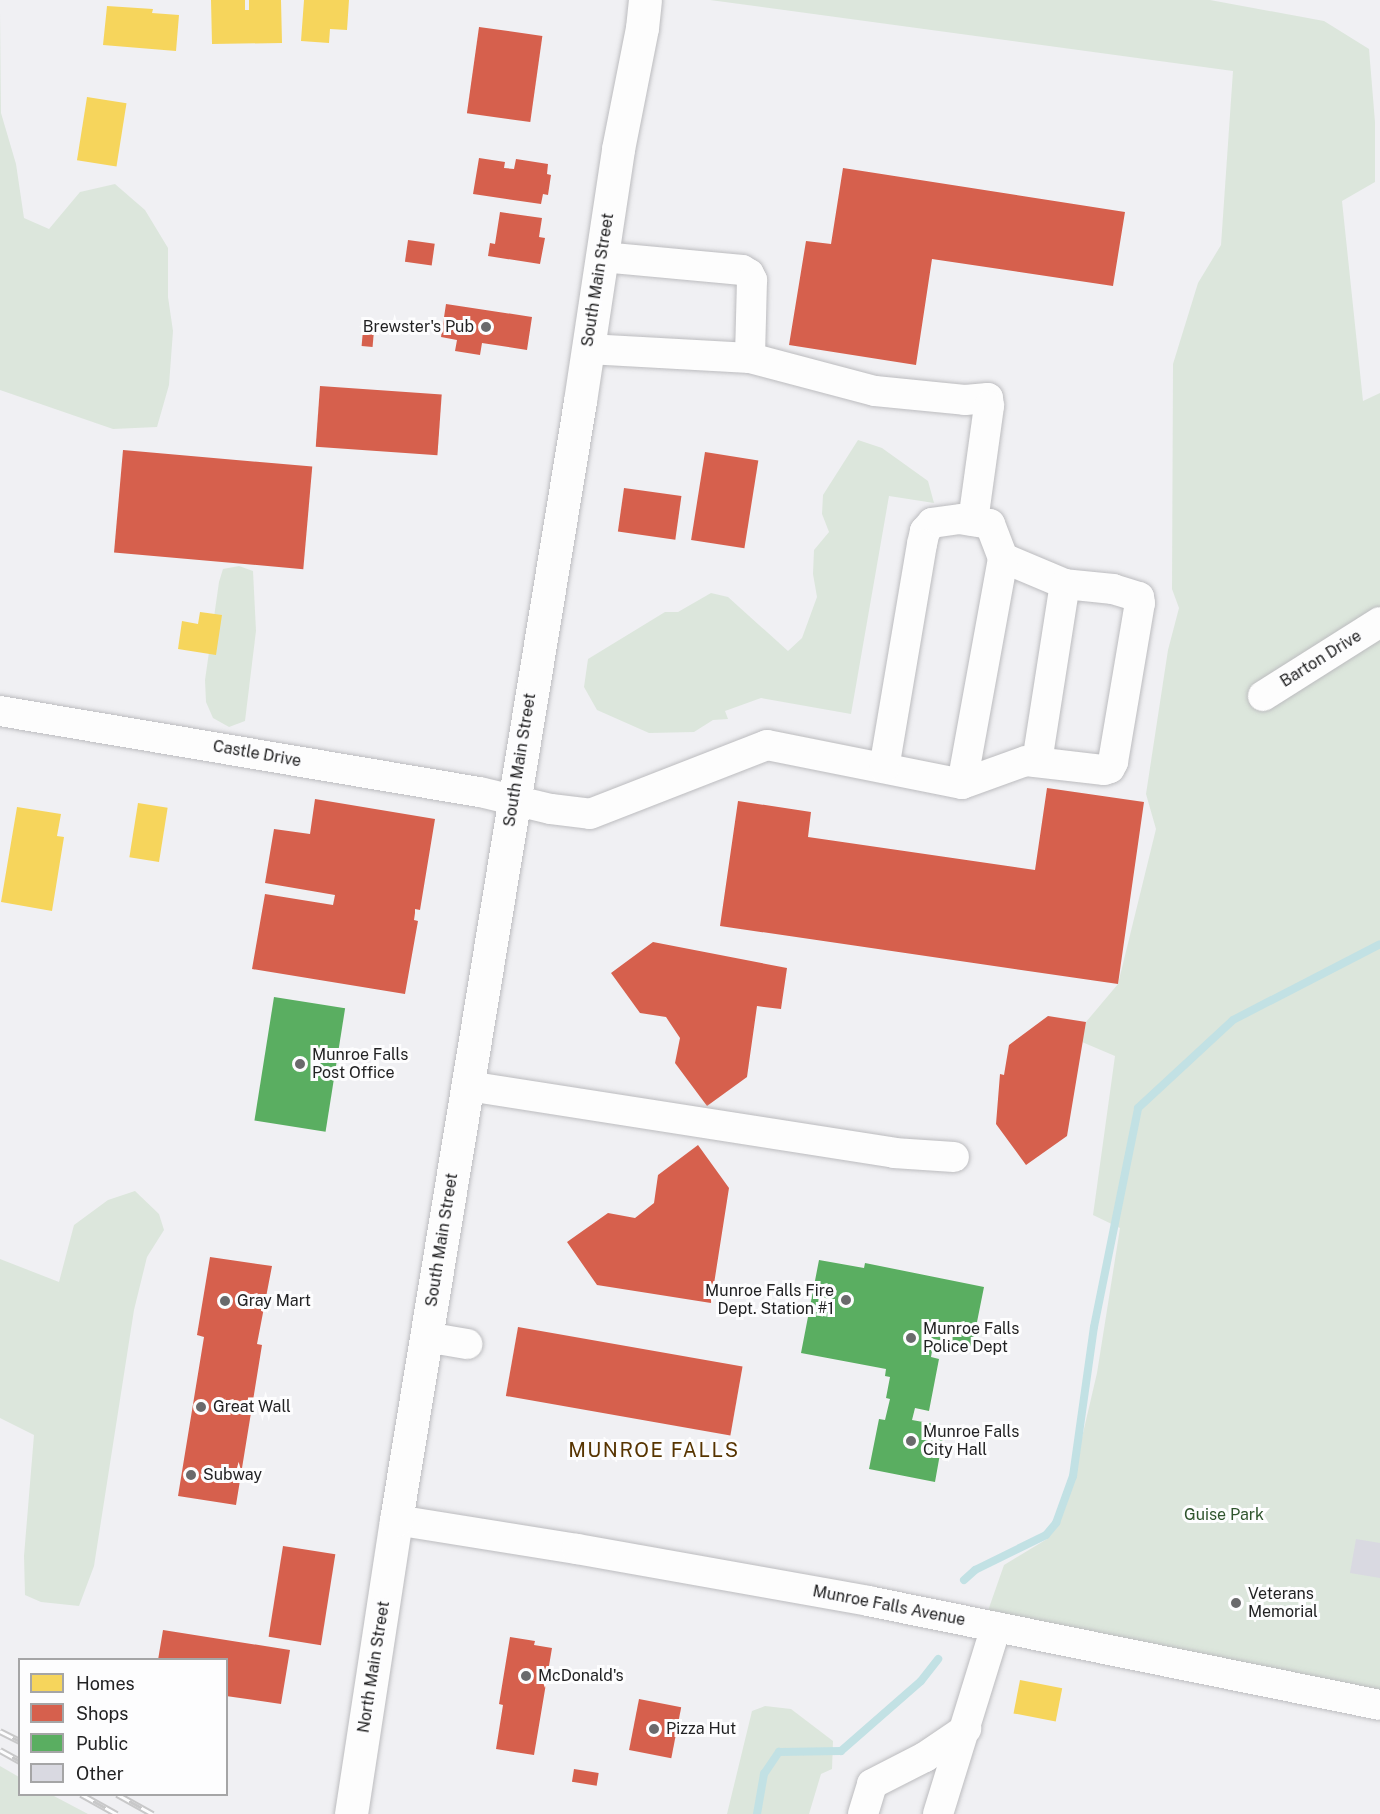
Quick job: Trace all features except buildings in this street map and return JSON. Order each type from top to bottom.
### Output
[{"type":"main road","name":"South Main Street","points":[[396,1520],[645,0]]},
{"type":"main road","name":"North Main Street","points":[[351,1814],[396,1520]]},
{"type":"street","points":[[602,257],[742,270],[749,274],[752,280],[750,358]]},
{"type":"street","points":[[588,349],[750,358],[875,391],[965,400],[988,398],[989,406],[973,521]]},
{"type":"street","points":[[884,768],[925,531],[932,523],[960,519],[990,524],[1003,558],[962,784]]},
{"type":"street","points":[[962,784],[1026,761],[1082,769],[1110,768],[1113,762],[1140,603],[1134,594],[1065,584],[1003,558]]},
{"type":"street","points":[[1036,762],[1065,584]]},
{"type":"street","name":"Barton Drive","points":[[1263,696],[1380,622]]},
{"type":"street","name":"Castle Drive","points":[[0,711],[590,814],[767,745],[962,784]]},
{"type":"street","points":[[468,1086],[894,1153],[954,1157]]},
{"type":"street","points":[[426,1337],[466,1344]]},
{"type":"street","name":"Munroe Falls Avenue","points":[[396,1520],[665,1564],[868,1601],[1380,1704]]},
{"type":"street","points":[[938,1814],[996,1628]]},
{"type":"street","points":[[863,1814],[872,1784],[925,1757],[966,1729]]},
{"type":"green space","name":"Guise Park","points":[[710,0],[1210,0],[1324,21],[1369,49],[1375,122],[1375,182],[1342,201],[1363,401],[1380,393],[1380,1699],[983,1625],[1004,1565],[1047,1539],[1056,1523],[1073,1476],[1097,1373],[1120,1228],[1093,1215],[1115,1056],[1082,1042],[1086,1022],[1118,984],[1156,829],[1146,794],[1168,650],[1179,608],[1172,589],[1173,364],[1198,283],[1221,245],[1233,71]]},
{"type":"green space","points":[[0,10],[1,113],[16,164],[24,218],[49,229],[80,192],[115,184],[145,210],[168,248],[168,297],[173,331],[169,385],[157,427],[113,429],[0,390]]},
{"type":"green space","points":[[858,440],[882,448],[928,481],[934,503],[889,496],[851,714],[761,698],[725,711],[728,719],[713,720],[694,732],[649,733],[597,710],[584,687],[588,659],[665,612],[678,612],[711,593],[728,597],[788,651],[802,638],[817,597],[813,574],[814,550],[829,532],[822,514],[823,495]]},
{"type":"green space","points":[[239,566],[253,571],[256,631],[245,721],[229,727],[213,718],[206,702],[205,680],[219,582],[223,569]]},
{"type":"green space","points":[[135,1191],[159,1214],[164,1230],[147,1257],[134,1310],[94,1566],[79,1606],[41,1602],[25,1595],[24,1556],[34,1435],[0,1418],[0,1259],[59,1282],[74,1225],[108,1200]]},
{"type":"green space","points":[[765,1706],[791,1709],[833,1741],[832,1769],[821,1774],[809,1814],[727,1814],[752,1711]]},
{"type":"green space","points":[[0,1766],[18,1776],[18,1796],[54,1796],[88,1814],[0,1814]]},
{"type":"waterway","points":[[964,1580],[975,1570],[1046,1535],[1056,1523],[1073,1476],[1094,1327],[1138,1108],[1233,1020],[1380,944]]},
{"type":"waterway","points":[[757,1814],[764,1774],[779,1752],[841,1751],[921,1681],[938,1659]]},
{"type":"railway","points":[[0,1731],[18,1740]]},
{"type":"railway","points":[[0,1750],[18,1760]]},
{"type":"railway","points":[[85,1796],[117,1814]]},
{"type":"railway","points":[[121,1796],[153,1814]]},
{"type":"place","name":"Brewster's Pub","points":[[486,327]]},
{"type":"place","name":"Munroe Falls Post Office","points":[[300,1064]]},
{"type":"place","name":"Munroe Falls Fire Dept. Station #1","points":[[846,1300]]},
{"type":"place","name":"Gray Mart","points":[[225,1301]]},
{"type":"place","name":"Munroe Falls Police Dept","points":[[911,1338]]},
{"type":"place","name":"Great Wall","points":[[201,1407]]},
{"type":"place","name":"Munroe Falls City Hall","points":[[911,1441]]},
{"type":"place","name":"Subway","points":[[191,1475]]},
{"type":"place","name":"Veterans Memorial","points":[[1236,1603]]},
{"type":"place","name":"McDonald's","points":[[526,1676]]},
{"type":"place","name":"Pizza Hut","points":[[654,1729]]},
{"type":"district","name":"MUNROE FALLS","points":[[654,1450]]}]
